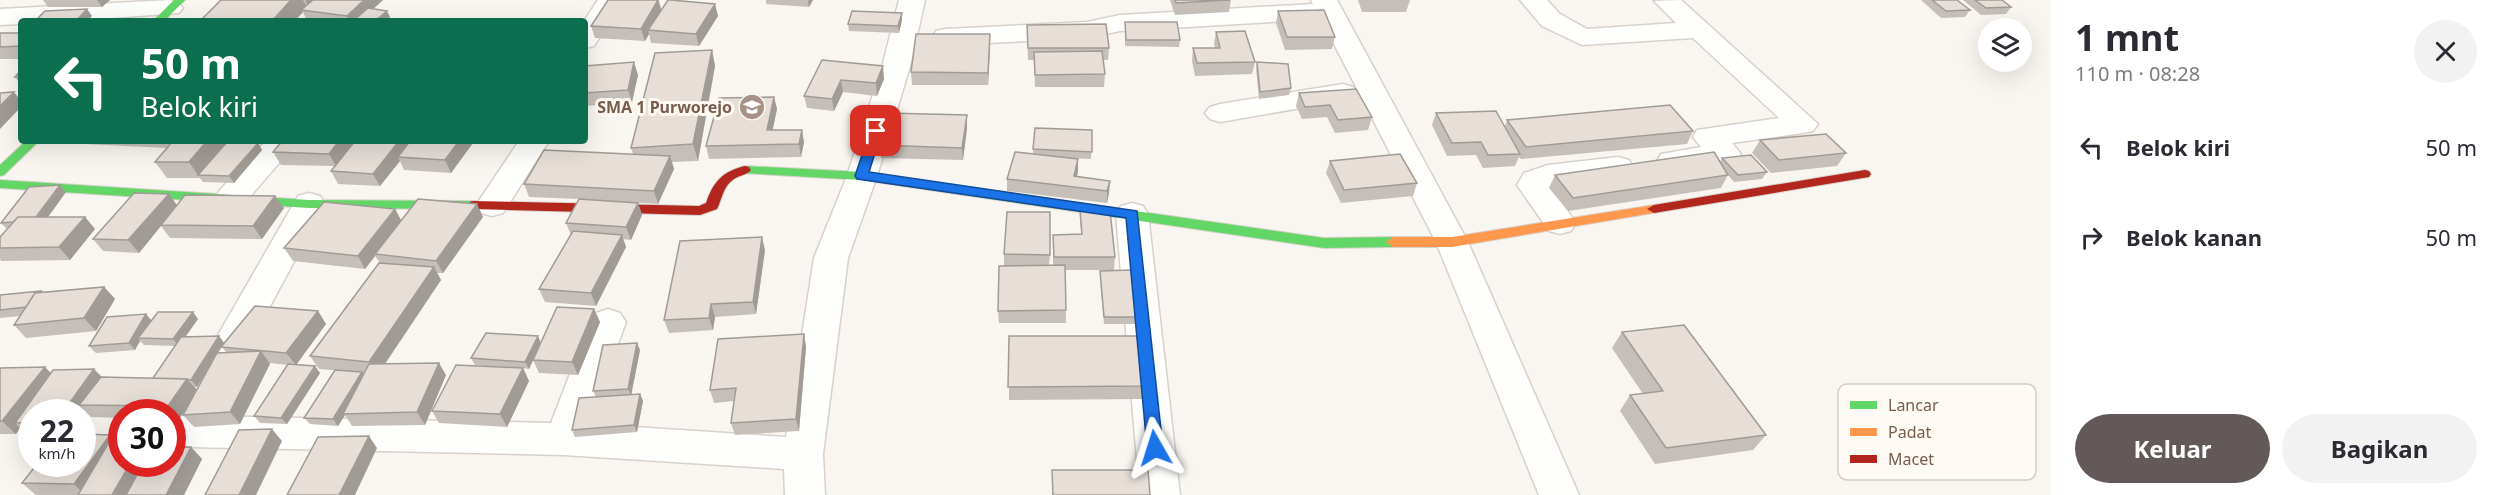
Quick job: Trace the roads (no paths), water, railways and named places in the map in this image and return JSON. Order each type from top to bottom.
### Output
[{"type":"street","points":[[588,35],[611,0]]},
{"type":"street","points":[[805,495],[803,454],[831,258],[862,176],[904,39],[912,0]]},
{"type":"street","points":[[1533,0],[1551,20],[1582,37],[1700,30]]},
{"type":"street","points":[[1560,223],[1533,185],[1539,177],[1726,154],[1708,137],[1803,124],[1667,1]]},
{"type":"street","points":[[904,39],[1087,30],[1120,23],[1327,5],[1452,242],[1559,495]]},
{"type":"street","points":[[0,17],[170,10]]},
{"type":"street","points":[[1220,113],[1371,88]]},
{"type":"street","points":[[0,172],[30,144]]},
{"type":"street","points":[[231,198],[280,144]]},
{"type":"street","points":[[492,205],[532,144]]},
{"type":"street","points":[[0,184],[309,204],[492,205],[700,211],[712,206],[718,184],[725,176],[744,170],[862,176],[1324,243],[1452,242],[1865,174]]},
{"type":"street","points":[[309,204],[192,414],[190,431],[564,439],[803,454]]},
{"type":"street","points":[[1132,214],[1160,495]]},
{"type":"street","points":[[564,439],[608,322]]},
{"type":"place","name":"SMA 1 Purworejo","points":[[752,107]]}]
